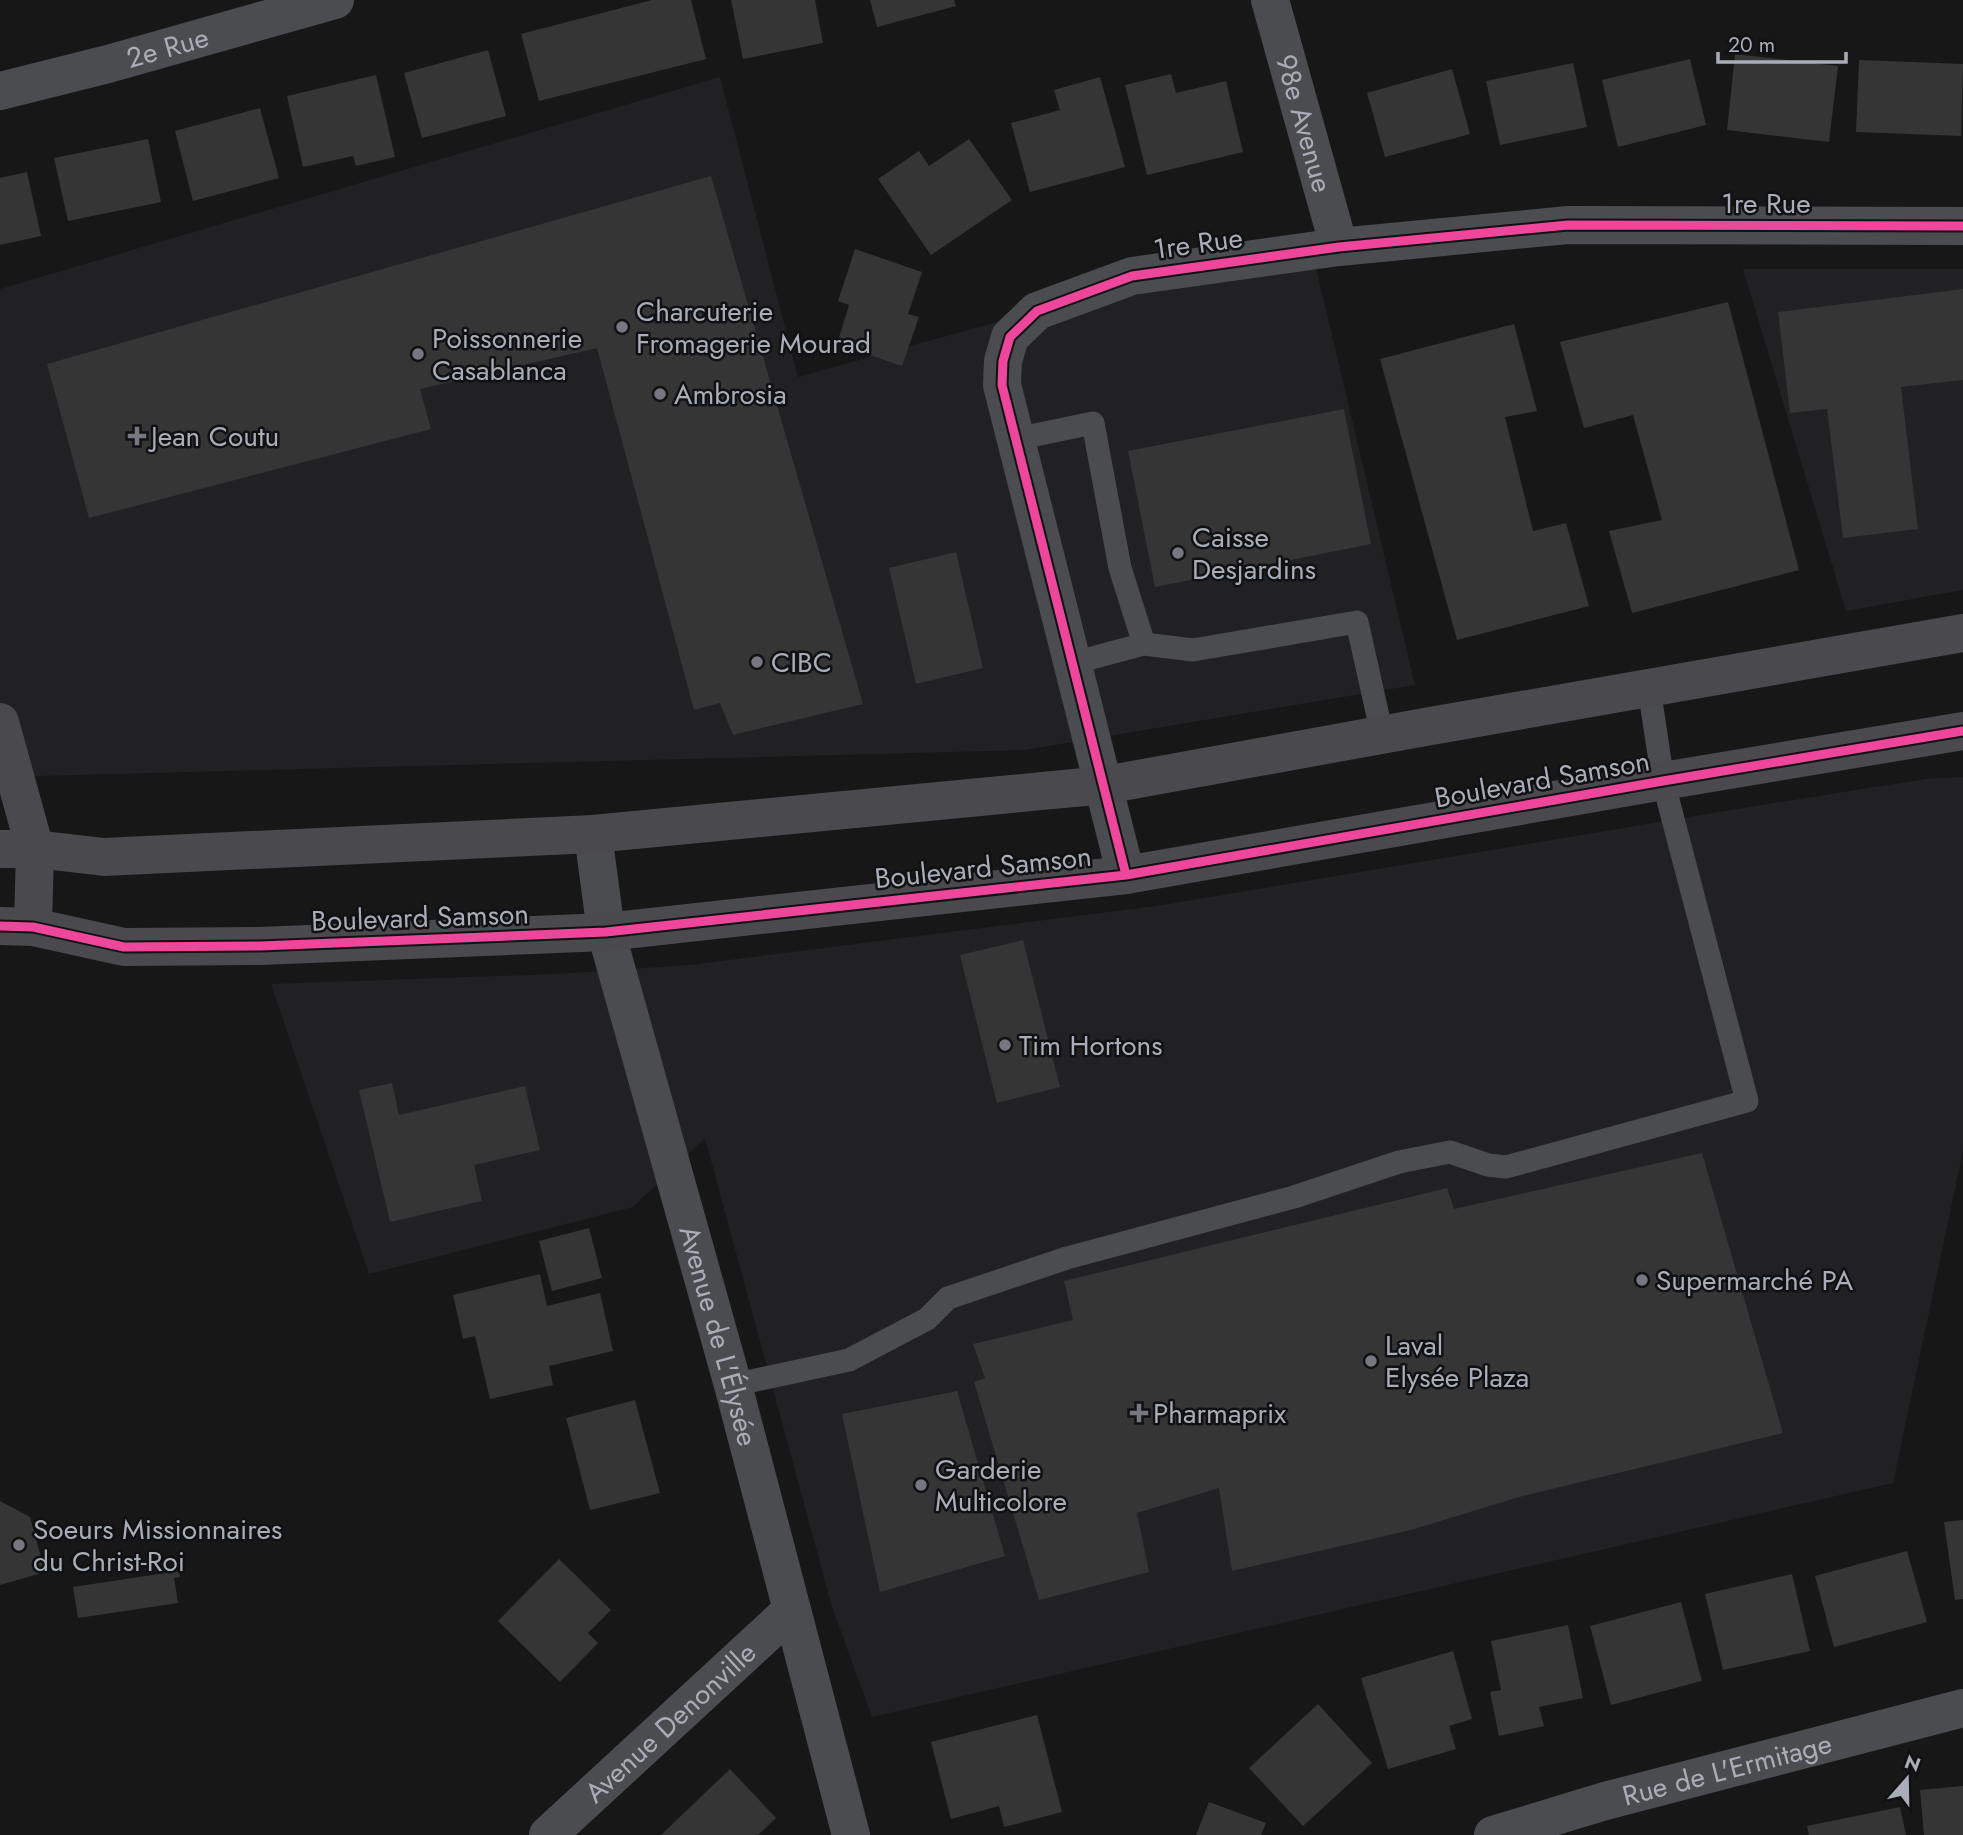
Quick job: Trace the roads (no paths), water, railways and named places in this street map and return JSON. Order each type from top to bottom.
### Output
[{"type":"street","name":"2e Rue","points":[[0,91],[108,64],[296,5],[335,0]]},
{"type":"street","name":"98e Avenue","points":[[1270,0],[1339,247]]},
{"type":"street","name":"1re Rue","points":[[1126,875],[1002,385],[1003,360],[1010,337],[1037,311],[1132,276],[1339,247],[1568,225],[1963,226]]},
{"type":"street","points":[[18,849],[104,857],[593,834],[1105,785],[1963,633]]},
{"type":"street","points":[[0,945],[17,927],[18,849],[1,727]]},
{"type":"street","name":"Boulevard Samson","points":[[17,927],[124,947],[260,946],[606,932],[1126,875],[1662,780],[1963,731]]},
{"type":"street","name":"Avenue de L'Élysée","points":[[593,834],[606,932],[733,1385],[851,1835]]},
{"type":"street","name":"Avenue Denonville","points":[[548,1835],[792,1610]]},
{"type":"street","name":"Rue de L'Ermitage","points":[[1493,1835],[1605,1801],[1963,1708]]},
{"type":"lane","points":[[1016,439],[1093,423],[1120,568],[1144,644]]},
{"type":"lane","points":[[1073,663],[1144,644],[1194,650],[1357,622],[1382,734]]},
{"type":"lane","points":[[733,1385],[849,1360],[927,1319],[948,1298],[1054,1262],[1294,1197],[1399,1162],[1450,1152],[1488,1165],[1506,1167],[1747,1101],[1662,780],[1648,688]]},
{"type":"place","name":"Charcuterie Fromagerie Mourad","points":[[622,327]]},
{"type":"place","name":"Poissonnerie Casablanca","points":[[418,354]]},
{"type":"place","name":"Ambrosia","points":[[660,394]]},
{"type":"place","name":"Jean Coutu","points":[[137,436]]},
{"type":"place","name":"Caisse Desjardins","points":[[1178,553]]},
{"type":"place","name":"CIBC","points":[[757,662]]},
{"type":"place","name":"Tim Hortons","points":[[1005,1045]]},
{"type":"place","name":"Supermarché PA","points":[[1642,1280]]},
{"type":"place","name":"Laval Elysée Plaza","points":[[1371,1361]]},
{"type":"place","name":"Pharmaprix","points":[[1139,1413]]},
{"type":"place","name":"Garderie Multicolore","points":[[921,1485]]},
{"type":"place","name":"Soeurs Missionnaires du Christ-Roi","points":[[19,1545]]}]
